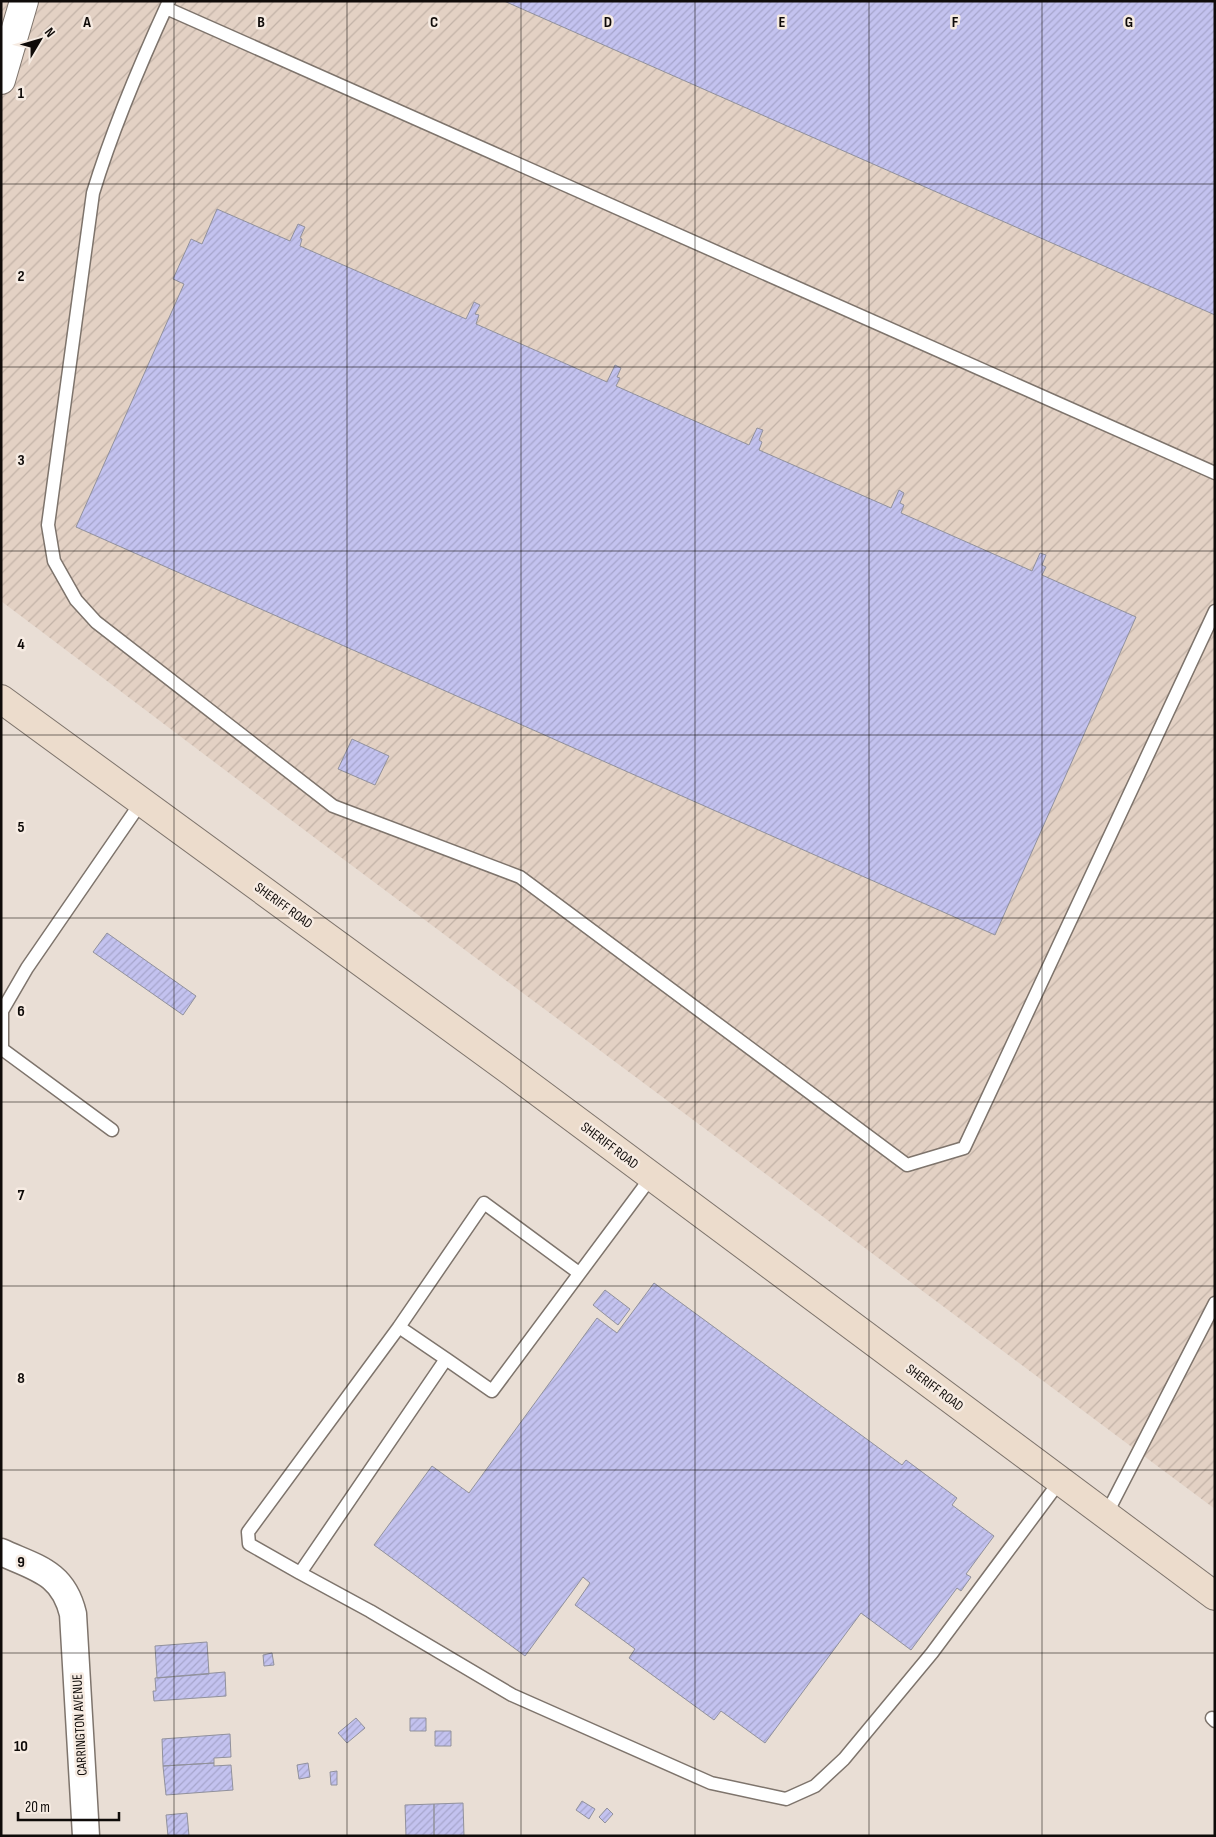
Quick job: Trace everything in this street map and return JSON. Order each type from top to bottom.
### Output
[{"type":"main road","name":"SHERIFF ROAD","points":[[1,699],[652,1176],[1215,1596]]},
{"type":"street","points":[[1,23],[12,1]]},
{"type":"street","points":[[1,80],[24,1]]},
{"type":"street","name":"CARRINGTON AVENUE","points":[[1,1552],[46,1572],[62,1586],[70,1600],[73,1614],[86,1836]]},
{"type":"lane","points":[[1215,473],[167,5],[134,78],[92,193],[48,525],[54,561],[76,600],[96,622],[333,806],[520,877],[907,1165],[964,1148],[1215,611]]},
{"type":"lane","points":[[112,1130],[2,1048],[2,1011],[28,968],[142,801]]},
{"type":"lane","points":[[399,1327],[492,1391],[652,1176]]},
{"type":"lane","points":[[579,1273],[484,1203],[399,1327],[248,1532],[249,1544],[512,1695],[711,1783],[786,1799],[815,1786],[844,1759],[932,1653],[1060,1480]]},
{"type":"lane","points":[[1106,1515],[1215,1303]]},
{"type":"lane","points":[[300,1573],[446,1359]]},
{"type":"shaded area","points":[[1,1],[1215,1],[1215,1509],[315,838],[1,601]]},
{"type":"building","points":[[504,1],[1215,1],[1215,315]]},
{"type":"building","points":[[217,209],[290,241],[298,224],[305,227],[300,238],[302,239],[300,246],[466,319],[474,302],[480,305],[475,314],[479,315],[476,324],[607,382],[615,365],[621,368],[617,377],[620,378],[616,386],[749,445],[757,428],[763,430],[759,440],[762,442],[759,450],[891,508],[899,490],[904,493],[900,503],[904,505],[901,513],[1032,571],[1040,553],[1046,555],[1042,565],[1046,567],[1042,575],[1136,617],[995,935],[76,527],[184,284],[173,279],[191,239],[202,244]]},
{"type":"building","points":[[352,739],[389,756],[375,785],[338,769]]},
{"type":"building","points":[[107,933],[196,996],[183,1015],[93,952]]},
{"type":"building","points":[[654,1283],[902,1465],[906,1460],[957,1498],[952,1505],[994,1536],[966,1574],[971,1577],[961,1591],[957,1588],[911,1650],[861,1613],[765,1743],[721,1711],[714,1720],[629,1658],[635,1649],[575,1605],[590,1583],[583,1577],[525,1656],[374,1545],[432,1466],[469,1493],[597,1318],[617,1333]]},
{"type":"building","points":[[605,1290],[630,1309],[618,1325],[593,1305]]},
{"type":"building","points":[[207,1642],[209,1674],[157,1678],[155,1646]]},
{"type":"building","points":[[272,1653],[274,1665],[264,1666],[263,1655]]},
{"type":"building","points":[[225,1672],[226,1696],[154,1701],[153,1691],[156,1691],[155,1678]]},
{"type":"building","points":[[356,1718],[365,1728],[347,1743],[338,1733]]},
{"type":"building","points":[[410,1718],[426,1718],[426,1731],[410,1731]]},
{"type":"building","points":[[435,1731],[451,1731],[451,1746],[435,1746]]},
{"type":"building","points":[[230,1734],[231,1757],[214,1758],[214,1763],[163,1766],[162,1739]]},
{"type":"building","points":[[214,1763],[214,1766],[231,1765],[233,1790],[166,1795],[163,1766]]},
{"type":"building","points":[[308,1763],[310,1777],[299,1779],[297,1765]]},
{"type":"building","points":[[337,1771],[337,1785],[331,1785],[330,1772]]},
{"type":"building","points":[[582,1801],[595,1809],[589,1819],[576,1810]]},
{"type":"building","points":[[463,1803],[464,1836],[434,1836],[434,1804]]},
{"type":"building","points":[[434,1804],[434,1836],[406,1836],[405,1805]]},
{"type":"building","points":[[607,1808],[613,1814],[605,1823],[599,1817]]},
{"type":"building","points":[[187,1813],[189,1836],[168,1836],[166,1815]]}]
